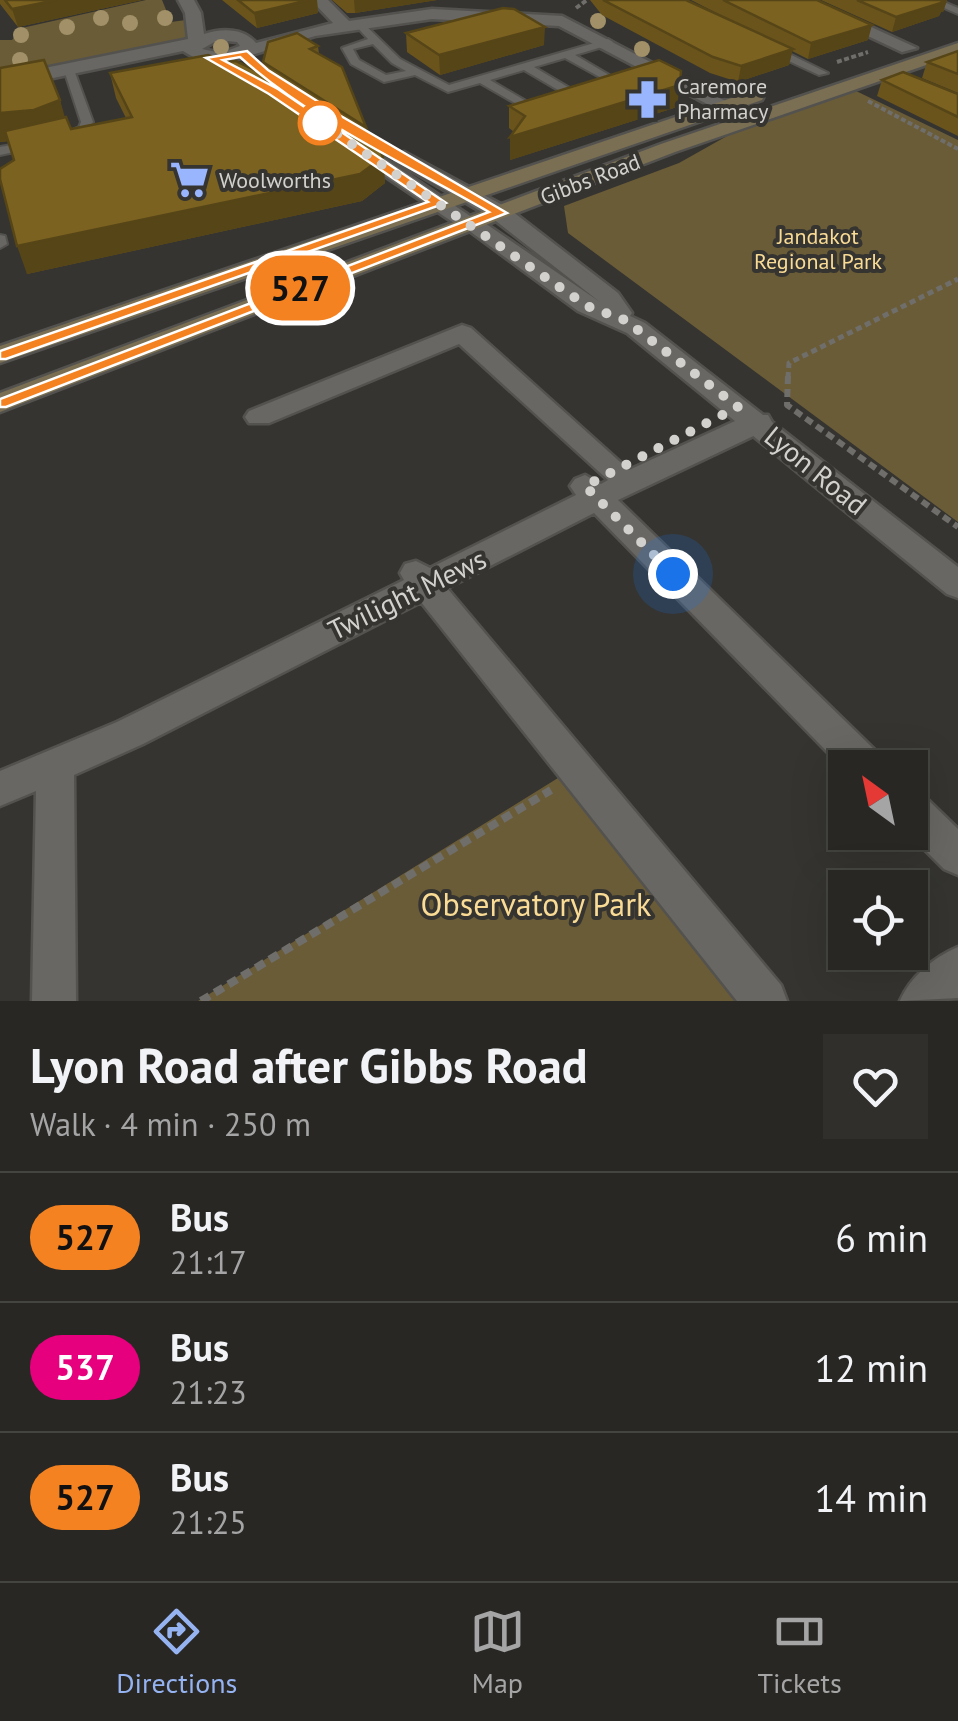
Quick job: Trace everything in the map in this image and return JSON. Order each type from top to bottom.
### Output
[{"type":"main road","name":"Gibbs Road","points":[[0,355],[725,105],[958,32]]},
{"type":"main road","name":"Gibbs Road","points":[[0,403],[750,119],[958,48]]},
{"type":"street","points":[[319,0],[353,26]]},
{"type":"street","points":[[799,0],[908,48]]},
{"type":"street","points":[[190,6],[239,44],[257,75],[202,50]]},
{"type":"street","points":[[190,6],[202,50]]},
{"type":"street","points":[[0,83],[107,63],[451,13],[570,10],[608,42],[750,119]]},
{"type":"street","points":[[202,50],[239,44]]},
{"type":"street","points":[[885,72],[915,85]]},
{"type":"street","name":"Lyon Road","points":[[625,320],[610,298],[500,213],[470,193],[340,128],[438,203],[587,306],[625,320],[958,585]]},
{"type":"street","points":[[260,417],[462,333],[599,485],[851,750]]},
{"type":"street","name":"Twilight Mews","points":[[0,789],[130,733],[599,485],[748,415]]},
{"type":"street","points":[[420,578],[765,1001]]},
{"type":"street","points":[[54,1001],[55,763]]},
{"type":"street","points":[[928,826],[958,856]]},
{"type":"street","points":[[922,1001],[958,970]]},
{"type":"lane","points":[[930,0],[958,11]]},
{"type":"lane","points":[[353,26],[415,72],[448,89],[608,42]]},
{"type":"lane","points":[[750,39],[823,74]]},
{"type":"lane","points":[[374,40],[347,48],[355,62],[384,79],[415,72]]},
{"type":"lane","points":[[484,80],[529,108],[616,82],[568,55]]},
{"type":"lane","points":[[526,67],[574,95]]},
{"type":"lane","points":[[0,151],[58,140],[83,129],[88,122],[69,70]]},
{"type":"path","points":[[570,10],[587,0]]},
{"type":"path","points":[[864,100],[958,149]]},
{"type":"path","points":[[958,278],[790,363],[787,405],[958,527]]},
{"type":"path","points":[[201,1001],[556,787]]},
{"type":"green space","points":[[146,0],[162,0],[171,22],[186,20],[188,35],[181,42],[0,75],[0,40],[12,40],[22,28]]},
{"type":"green space","name":"Jandakot Regional Park","points":[[856,91],[958,140],[958,522],[568,233],[564,206],[679,163],[727,136]]},
{"type":"green space","name":"Observatory Park","points":[[558,778],[736,1001],[198,1001]]},
{"type":"building","points":[[5,0],[57,0],[12,9]]},
{"type":"building","points":[[238,0],[309,0],[254,13]]},
{"type":"building","points":[[603,0],[686,0],[793,49],[741,66],[713,57]]},
{"type":"building","points":[[723,0],[817,0],[872,25],[811,43]]},
{"type":"building","points":[[857,0],[940,0],[944,2],[896,17]]},
{"type":"building","points":[[503,8],[514,9],[545,27],[439,55],[406,33]]},
{"type":"building","points":[[297,33],[318,46],[310,49],[342,67],[366,127],[263,62],[268,42]]},
{"type":"building","points":[[958,51],[958,74],[927,62]]},
{"type":"building","points":[[208,55],[226,62],[236,61],[261,73],[380,150],[383,157],[360,174],[17,246],[0,179],[0,169],[14,160],[5,131],[66,117],[71,129],[132,117],[110,73]]},
{"type":"building","points":[[44,60],[60,100],[34,110],[0,113],[0,68]]},
{"type":"building","points":[[659,60],[681,71],[680,85],[510,137],[525,116],[509,106]]},
{"type":"building","points":[[903,72],[958,94],[958,117],[882,80]]},
{"type":"bus line","name":"527","points":[[0,355],[438,203],[274,91],[211,58],[242,53],[264,72],[337,119],[500,213],[0,403]]},
{"type":"place","name":"Caremore Pharmacy","points":[[647,99]]},
{"type":"place","name":"Woolworths","points":[[189,180]]},
{"type":"route","points":[[320,123],[314,118],[587,306],[625,320],[738,407],[585,486],[673,574]]}]
